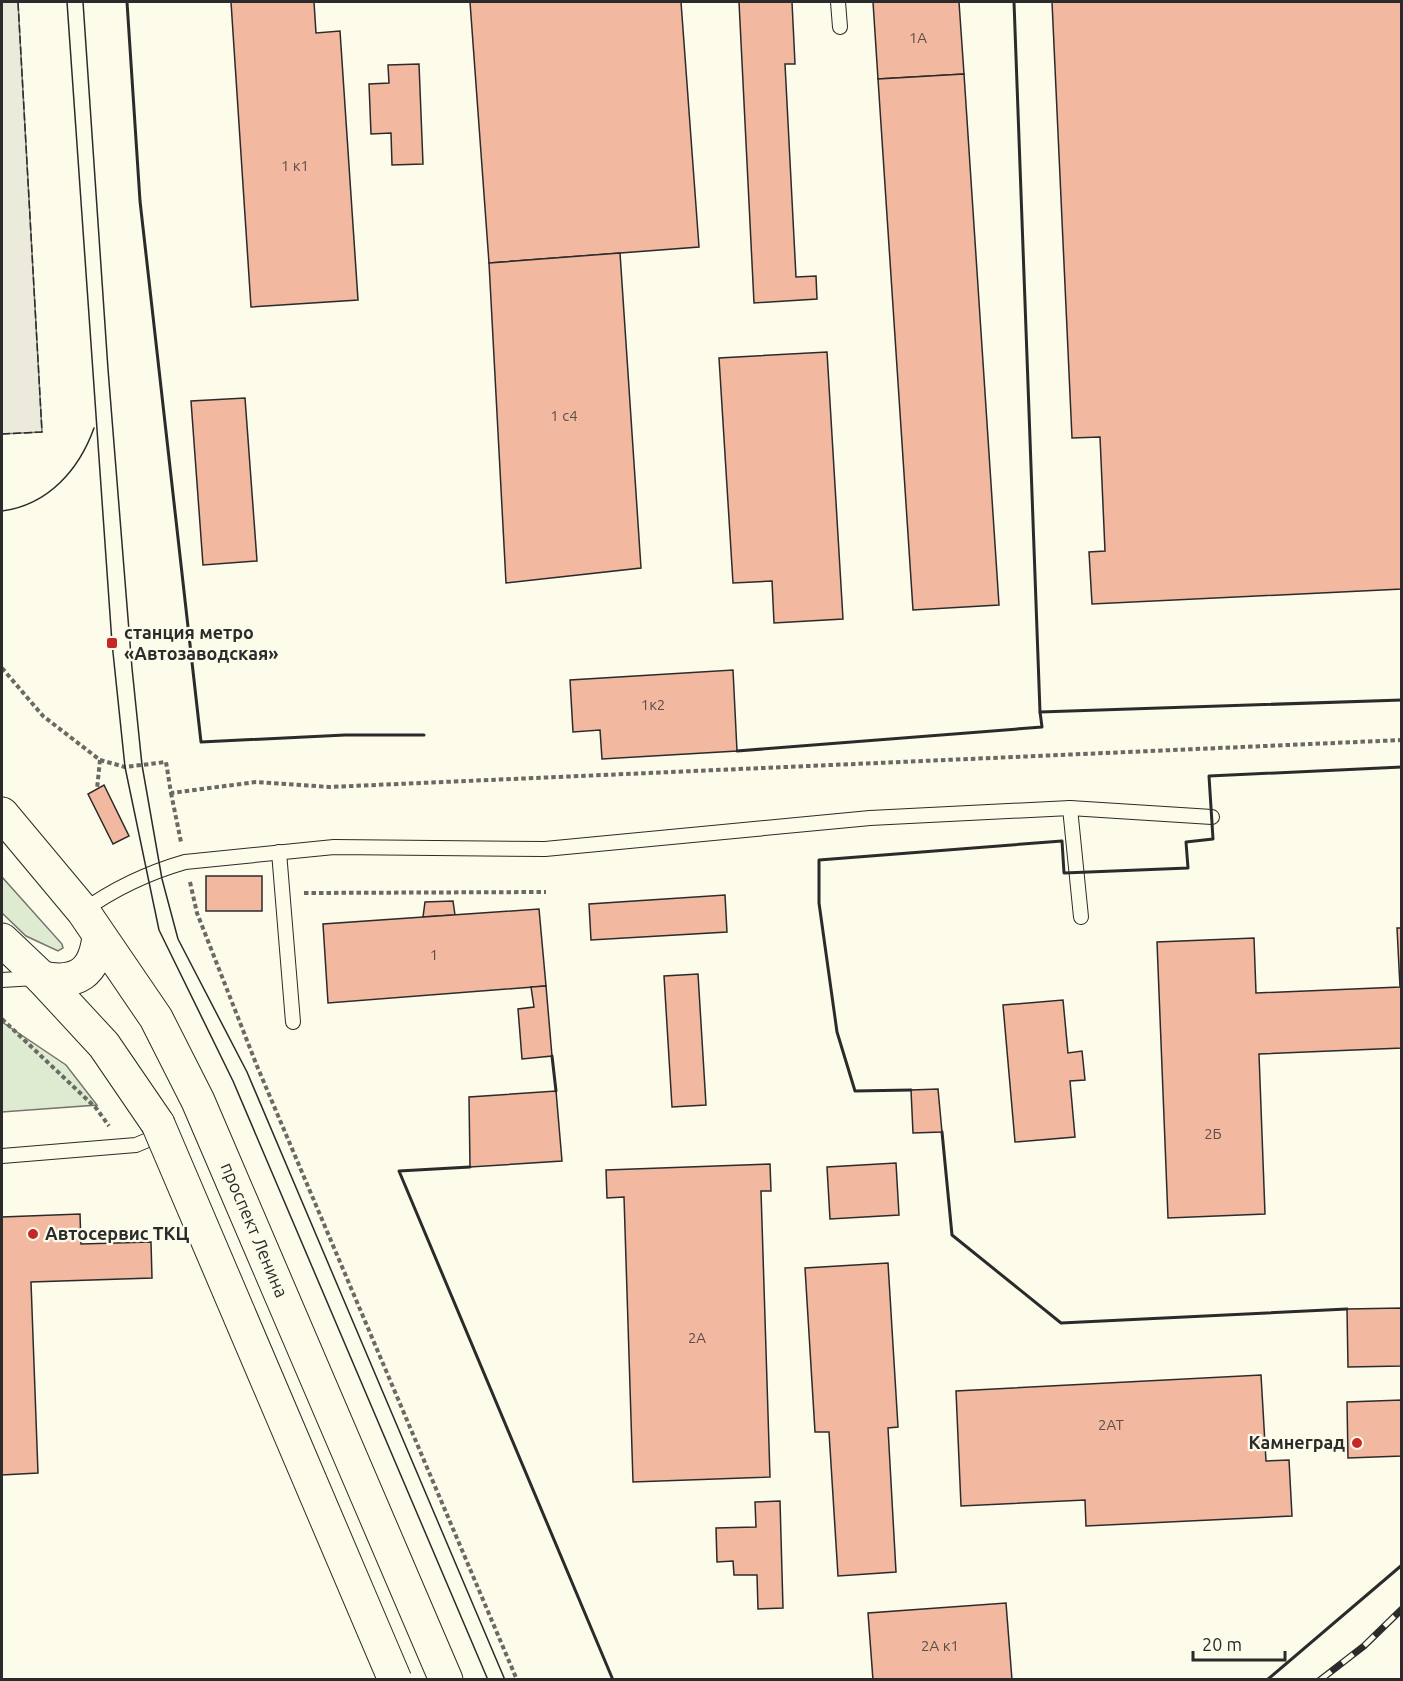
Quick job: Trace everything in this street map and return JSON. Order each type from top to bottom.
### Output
[{"type":"main road","name":"проспект Ленина","points":[[2,814],[91,924],[156,1018],[198,1101],[446,1680]]},
{"type":"main road","points":[[42,978],[70,981],[89,968],[98,953],[91,924]]},
{"type":"main road","points":[[2,940],[42,978],[104,1045],[160,1129],[395,1680]]},
{"type":"lane","points":[[838,2],[840,27]]},
{"type":"lane","points":[[91,924],[109,892],[161,869],[185,862],[279,852],[334,847],[545,849],[870,818],[1070,808],[1212,817]]},
{"type":"lane","points":[[1070,808],[1081,917]]},
{"type":"lane","points":[[279,852],[293,1022]]},
{"type":"lane","points":[[2,980],[42,978]]},
{"type":"lane","points":[[2,1156],[136,1145],[160,1129]]},
{"type":"path","points":[[2,668],[43,716],[100,760],[124,767],[166,762],[197,913],[257,1066],[517,1680]]},
{"type":"path","points":[[171,793],[256,782],[328,787],[1401,740]]},
{"type":"path","points":[[97,789],[100,760]]},
{"type":"path","points":[[282,893],[546,892]]},
{"type":"path","points":[[2,1019],[96,1108],[110,1127],[117,1147]]},
{"type":"green space","points":[[2,877],[62,944],[63,948],[58,951],[26,936],[2,913]]},
{"type":"green space","points":[[2,1022],[66,1065],[97,1105],[2,1112]]},
{"type":"shaded area","points":[[2,2],[18,2],[42,432],[2,434]]},
{"type":"building","points":[[231,2],[314,2],[316,33],[340,31],[358,300],[251,307]]},
{"type":"building","points":[[470,2],[681,2],[699,247],[489,263]]},
{"type":"building","points":[[739,2],[792,2],[795,64],[785,64],[796,277],[816,276],[817,299],[754,303]]},
{"type":"building","points":[[873,2],[959,2],[964,74],[878,79]]},
{"type":"building","points":[[1052,2],[1402,2],[1402,589],[1092,604],[1089,552],[1105,551],[1100,437],[1072,438]]},
{"type":"building","points":[[419,64],[423,164],[392,165],[391,133],[371,134],[369,84],[389,83],[388,65]]},
{"type":"building","points":[[964,74],[999,605],[913,610],[878,79]]},
{"type":"building","points":[[620,253],[641,568],[506,583],[489,263]]},
{"type":"building","points":[[827,352],[843,619],[774,623],[772,581],[733,583],[719,358]]},
{"type":"building","points":[[245,398],[257,561],[203,565],[191,401]]},
{"type":"building","points":[[733,670],[737,751],[602,759],[600,730],[573,732],[570,680]]},
{"type":"building","points":[[104,785],[129,836],[113,844],[88,794]]},
{"type":"building","points":[[206,876],[262,876],[262,911],[206,911]]},
{"type":"building","points":[[725,895],[727,932],[591,940],[589,904]]},
{"type":"building","points":[[453,901],[455,915],[423,917],[425,902]]},
{"type":"building","points":[[539,909],[546,986],[328,1003],[323,924]]},
{"type":"building","points":[[1397,928],[1402,928],[1402,1048],[1259,1054],[1265,1214],[1168,1218],[1157,942],[1254,938],[1256,993],[1400,987]]},
{"type":"building","points":[[698,974],[706,1105],[672,1107],[664,976]]},
{"type":"building","points":[[546,986],[552,1056],[522,1059],[518,1009],[534,1007],[531,987]]},
{"type":"building","points":[[1063,1000],[1068,1053],[1082,1051],[1085,1080],[1070,1081],[1075,1137],[1015,1142],[1003,1005]]},
{"type":"building","points":[[938,1089],[942,1132],[913,1133],[911,1090]]},
{"type":"building","points":[[556,1091],[562,1161],[470,1167],[469,1097]]},
{"type":"building","points":[[896,1163],[899,1215],[830,1219],[827,1167]]},
{"type":"building","points":[[770,1164],[771,1191],[761,1191],[770,1477],[633,1482],[624,1197],[607,1198],[606,1170]]},
{"type":"building","points":[[80,1214],[81,1244],[151,1242],[152,1278],[31,1282],[38,1473],[2,1475],[2,1217]]},
{"type":"building","points":[[888,1263],[898,1427],[888,1428],[896,1572],[838,1576],[829,1432],[815,1432],[805,1268]]},
{"type":"building","points":[[1402,1308],[1402,1366],[1348,1367],[1347,1309]]},
{"type":"building","points":[[1261,1375],[1266,1461],[1289,1460],[1292,1516],[1086,1526],[1085,1500],[961,1506],[956,1391]]},
{"type":"building","points":[[1402,1400],[1402,1456],[1348,1458],[1347,1402]]},
{"type":"building","points":[[780,1501],[783,1608],[758,1609],[757,1575],[734,1575],[733,1561],[717,1562],[716,1528],[756,1527],[755,1502]]},
{"type":"building","points":[[1006,1603],[1012,1680],[873,1680],[868,1613]]},
{"type":"tram line","points":[[67,2],[112,643],[125,767],[159,930],[233,1081],[488,1680]]},
{"type":"tram line","points":[[83,2],[108,369],[132,668],[142,765],[162,879],[178,939],[247,1072],[505,1680]]},
{"type":"tram line","points":[[2,511],[34,501],[60,483],[80,458],[94,428]]},
{"type":"railway","points":[[1320,1680],[1364,1646],[1402,1609]]},
{"type":"fence","points":[[2,434],[42,432],[18,2]]},
{"type":"wall","points":[[127,2],[140,201],[201,742],[345,735],[424,735]]},
{"type":"wall","points":[[737,751],[1042,727],[1014,2]]},
{"type":"wall","points":[[1040,712],[1402,700]]},
{"type":"wall","points":[[911,1090],[855,1091],[837,1032],[819,903],[819,860],[1062,841],[1064,873],[1188,868],[1186,842],[1213,839],[1209,776],[1402,767]]},
{"type":"wall","points":[[552,1056],[556,1091]]},
{"type":"wall","points":[[942,1132],[952,1235],[1061,1323],[1347,1309]]},
{"type":"wall","points":[[470,1167],[399,1171],[613,1680]]},
{"type":"wall","points":[[1267,1680],[1402,1565]]},
{"type":"place","name":"станция метро «Автозаводская»","points":[[112,643]]},
{"type":"place","name":"Автосервис ТКЦ","points":[[33,1234]]},
{"type":"place","name":"Камнеград","points":[[1357,1443]]}]
